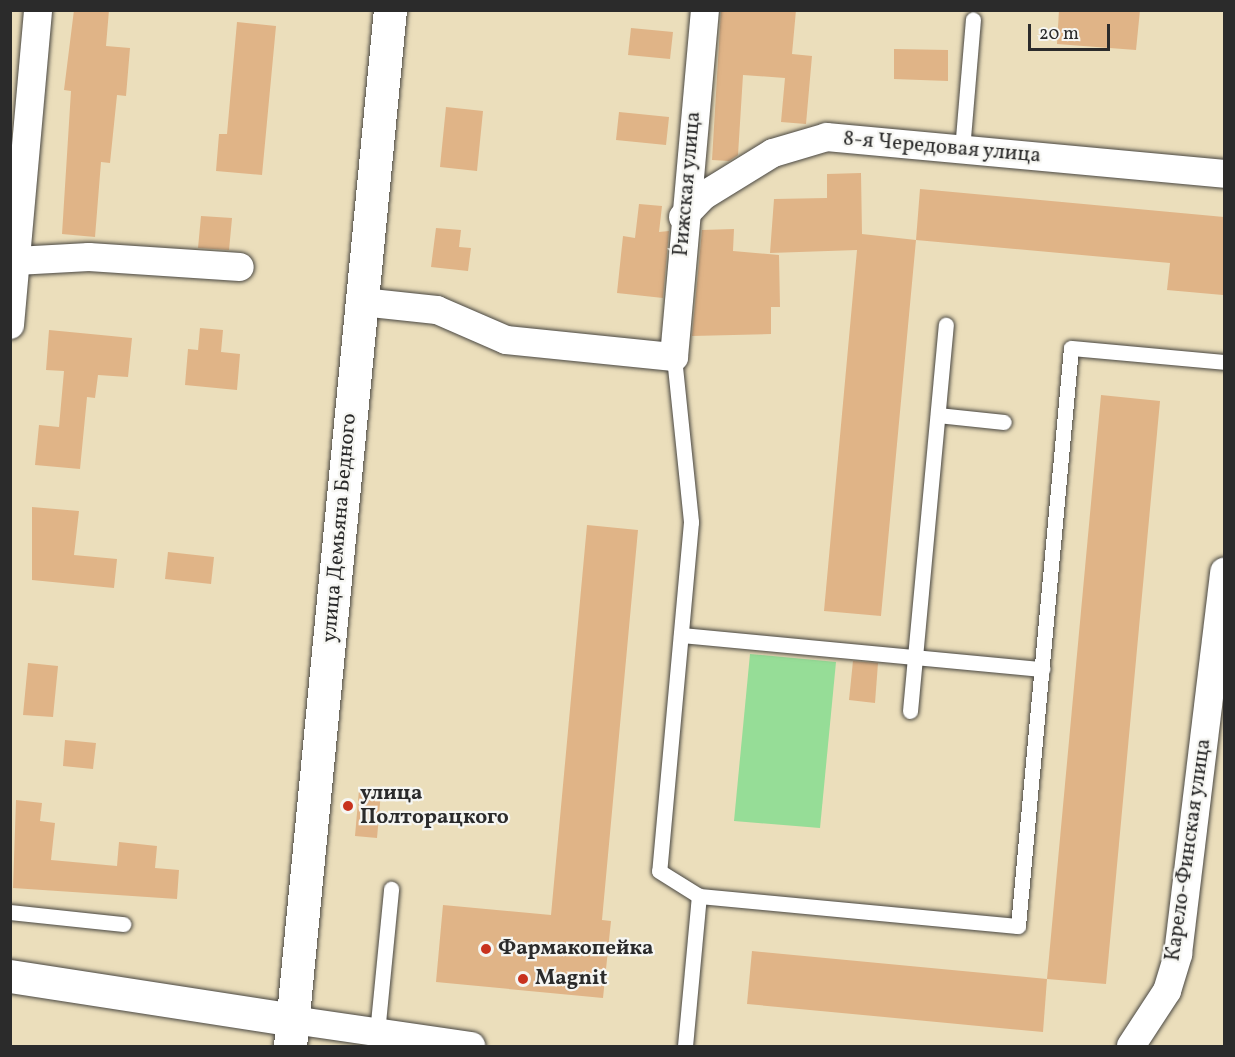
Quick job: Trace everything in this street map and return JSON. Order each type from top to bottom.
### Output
[{"type":"main road","name":"улица Демьяна Бедного","points":[[292,1033],[390,10]]},
{"type":"main road","points":[[10,976],[292,1033]]},
{"type":"street","points":[[11,308],[38,10]]},
{"type":"street","name":"Рижская улица","points":[[674,357],[683,217],[705,10]]},
{"type":"street","name":"8-я Чередовая улица","points":[[683,217],[703,196],[795,143],[826,137],[1224,174]]},
{"type":"street","points":[[16,261],[89,257],[240,267]]},
{"type":"street","points":[[362,302],[437,310],[506,340],[674,357]]},
{"type":"street","name":"Карело-Финская улица","points":[[1131,1047],[1167,991],[1178,954],[1224,572]]},
{"type":"street","points":[[292,1033],[377,1033],[471,1047]]},
{"type":"lane","points":[[962,150],[973,19]]},
{"type":"lane","points":[[910,711],[946,325]]},
{"type":"lane","points":[[674,357],[691,522],[659,870],[699,896],[1018,926],[1071,348],[1224,362]]},
{"type":"lane","points":[[938,415],[1004,422]]},
{"type":"lane","points":[[681,636],[1042,669]]},
{"type":"lane","points":[[377,1033],[391,889]]},
{"type":"lane","points":[[685,1047],[699,896]]},
{"type":"lane","points":[[10,912],[123,924]]},
{"type":"green space","points":[[750,654],[836,662],[820,828],[734,821]]},
{"type":"building","points":[[74,10],[109,10],[106,46],[130,48],[126,96],[117,95],[110,163],[101,162],[95,237],[62,234],[71,91],[64,90]]},
{"type":"building","points":[[721,10],[796,10],[792,54],[812,56],[806,124],[781,122],[785,78],[743,75],[738,155],[729,161],[712,160]]},
{"type":"building","points":[[1059,10],[1140,10],[1136,50],[1057,44]]},
{"type":"building","points":[[237,22],[276,26],[262,175],[216,171],[219,134],[227,134]]},
{"type":"building","points":[[631,28],[673,32],[670,59],[628,55]]},
{"type":"building","points":[[894,49],[948,50],[948,81],[894,79]]},
{"type":"building","points":[[446,107],[483,111],[477,171],[440,167]]},
{"type":"building","points":[[619,112],[669,117],[666,145],[616,140]]},
{"type":"building","points":[[861,173],[862,234],[916,240],[881,616],[824,611],[857,250],[770,253],[774,199],[827,198],[827,174]]},
{"type":"building","points":[[920,189],[1224,217],[1223,295],[1167,290],[1170,263],[916,240]]},
{"type":"building","points":[[639,204],[662,206],[659,232],[669,231],[663,298],[617,293],[623,236],[635,238]]},
{"type":"building","points":[[201,216],[232,218],[229,250],[198,248]]},
{"type":"building","points":[[436,228],[461,230],[459,247],[471,248],[468,271],[431,267]]},
{"type":"building","points":[[734,229],[733,251],[779,255],[780,307],[771,307],[771,334],[692,336],[702,230]]},
{"type":"building","points":[[200,328],[223,330],[221,352],[240,354],[237,390],[185,385],[188,349],[198,350]]},
{"type":"building","points":[[49,330],[132,338],[128,377],[98,375],[95,398],[87,397],[80,469],[35,465],[39,425],[59,427],[64,371],[46,370]]},
{"type":"building","points":[[1101,395],[1160,401],[1106,984],[1047,979]]},
{"type":"building","points":[[32,507],[79,511],[74,555],[117,559],[114,588],[32,580]]},
{"type":"building","points":[[587,525],[638,530],[602,920],[611,921],[603,998],[436,982],[443,905],[551,915]]},
{"type":"building","points":[[168,552],[214,557],[211,584],[165,579]]},
{"type":"building","points":[[853,661],[878,663],[875,703],[849,700]]},
{"type":"building","points":[[28,663],[58,666],[53,717],[23,715]]},
{"type":"building","points":[[65,740],[96,743],[93,769],[63,766]]},
{"type":"building","points":[[359,790],[381,792],[377,838],[355,836]]},
{"type":"building","points":[[16,800],[42,803],[40,821],[55,823],[51,860],[117,866],[119,842],[157,846],[155,868],[179,870],[177,899],[13,888]]},
{"type":"building","points":[[752,951],[1047,979],[1043,1032],[747,1004]]},
{"type":"place","name":"улица Полторацкого","points":[[348,806]]},
{"type":"place","name":"Фармакопейка","points":[[486,949]]},
{"type":"place","name":"Magnit","points":[[523,979]]}]
